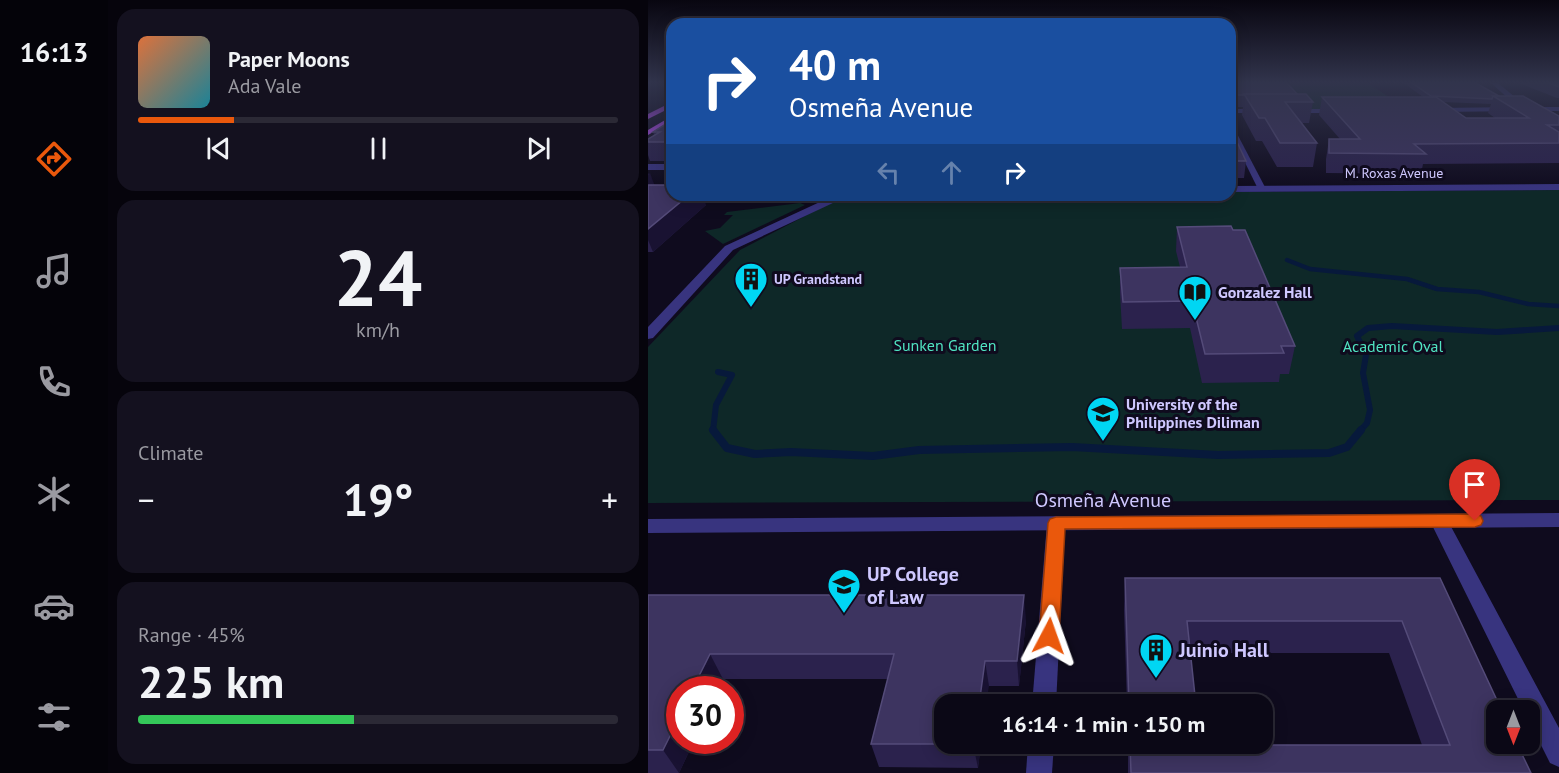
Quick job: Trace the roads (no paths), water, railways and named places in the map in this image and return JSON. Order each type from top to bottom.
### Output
[{"type":"main road","points":[[648,133],[666,122]]},
{"type":"street","points":[[1542,119],[1559,129]]},
{"type":"street","points":[[1236,138],[1262,189]]},
{"type":"street","points":[[648,167],[666,167]]},
{"type":"street","name":"M. Roxas Avenue","points":[[1236,189],[1559,187]]},
{"type":"street","points":[[648,335],[698,280],[733,246],[828,201]]},
{"type":"street","name":"Osmeña Avenue","points":[[648,526],[1559,520]]},
{"type":"street","points":[[1439,521],[1559,753]]},
{"type":"street","points":[[1045,694],[1056,523]]},
{"type":"street","points":[[1039,773],[1040,754]]},
{"type":"waterway","points":[[1287,260],[1310,269],[1407,279],[1437,289],[1479,292],[1528,304],[1559,306]]},
{"type":"waterway","points":[[1360,431],[1367,423],[1370,410],[1363,373],[1366,355],[1357,336],[1368,328],[1392,326],[1497,332],[1559,328]]},
{"type":"waterway","points":[[713,430],[716,405],[732,375],[718,372]]},
{"type":"waterway","points":[[713,430],[727,448],[755,454],[791,452],[873,456],[919,450],[1072,447],[1218,455],[1329,453],[1347,447],[1361,430]]},
{"type":"place","name":"UP Grandstand","points":[[751,308]]},
{"type":"place","name":"Gonzalez Hall","points":[[1195,321]]},
{"type":"place","name":"University of the Philippines Diliman","points":[[1103,442]]},
{"type":"place","name":"UP College of Law","points":[[844,614]]},
{"type":"place","name":"Juinio Hall","points":[[1156,679]]},
{"type":"park label","name":"Sunken Garden","points":[[945,345]]},
{"type":"park label","name":"Academic Oval","points":[[1393,346]]}]
